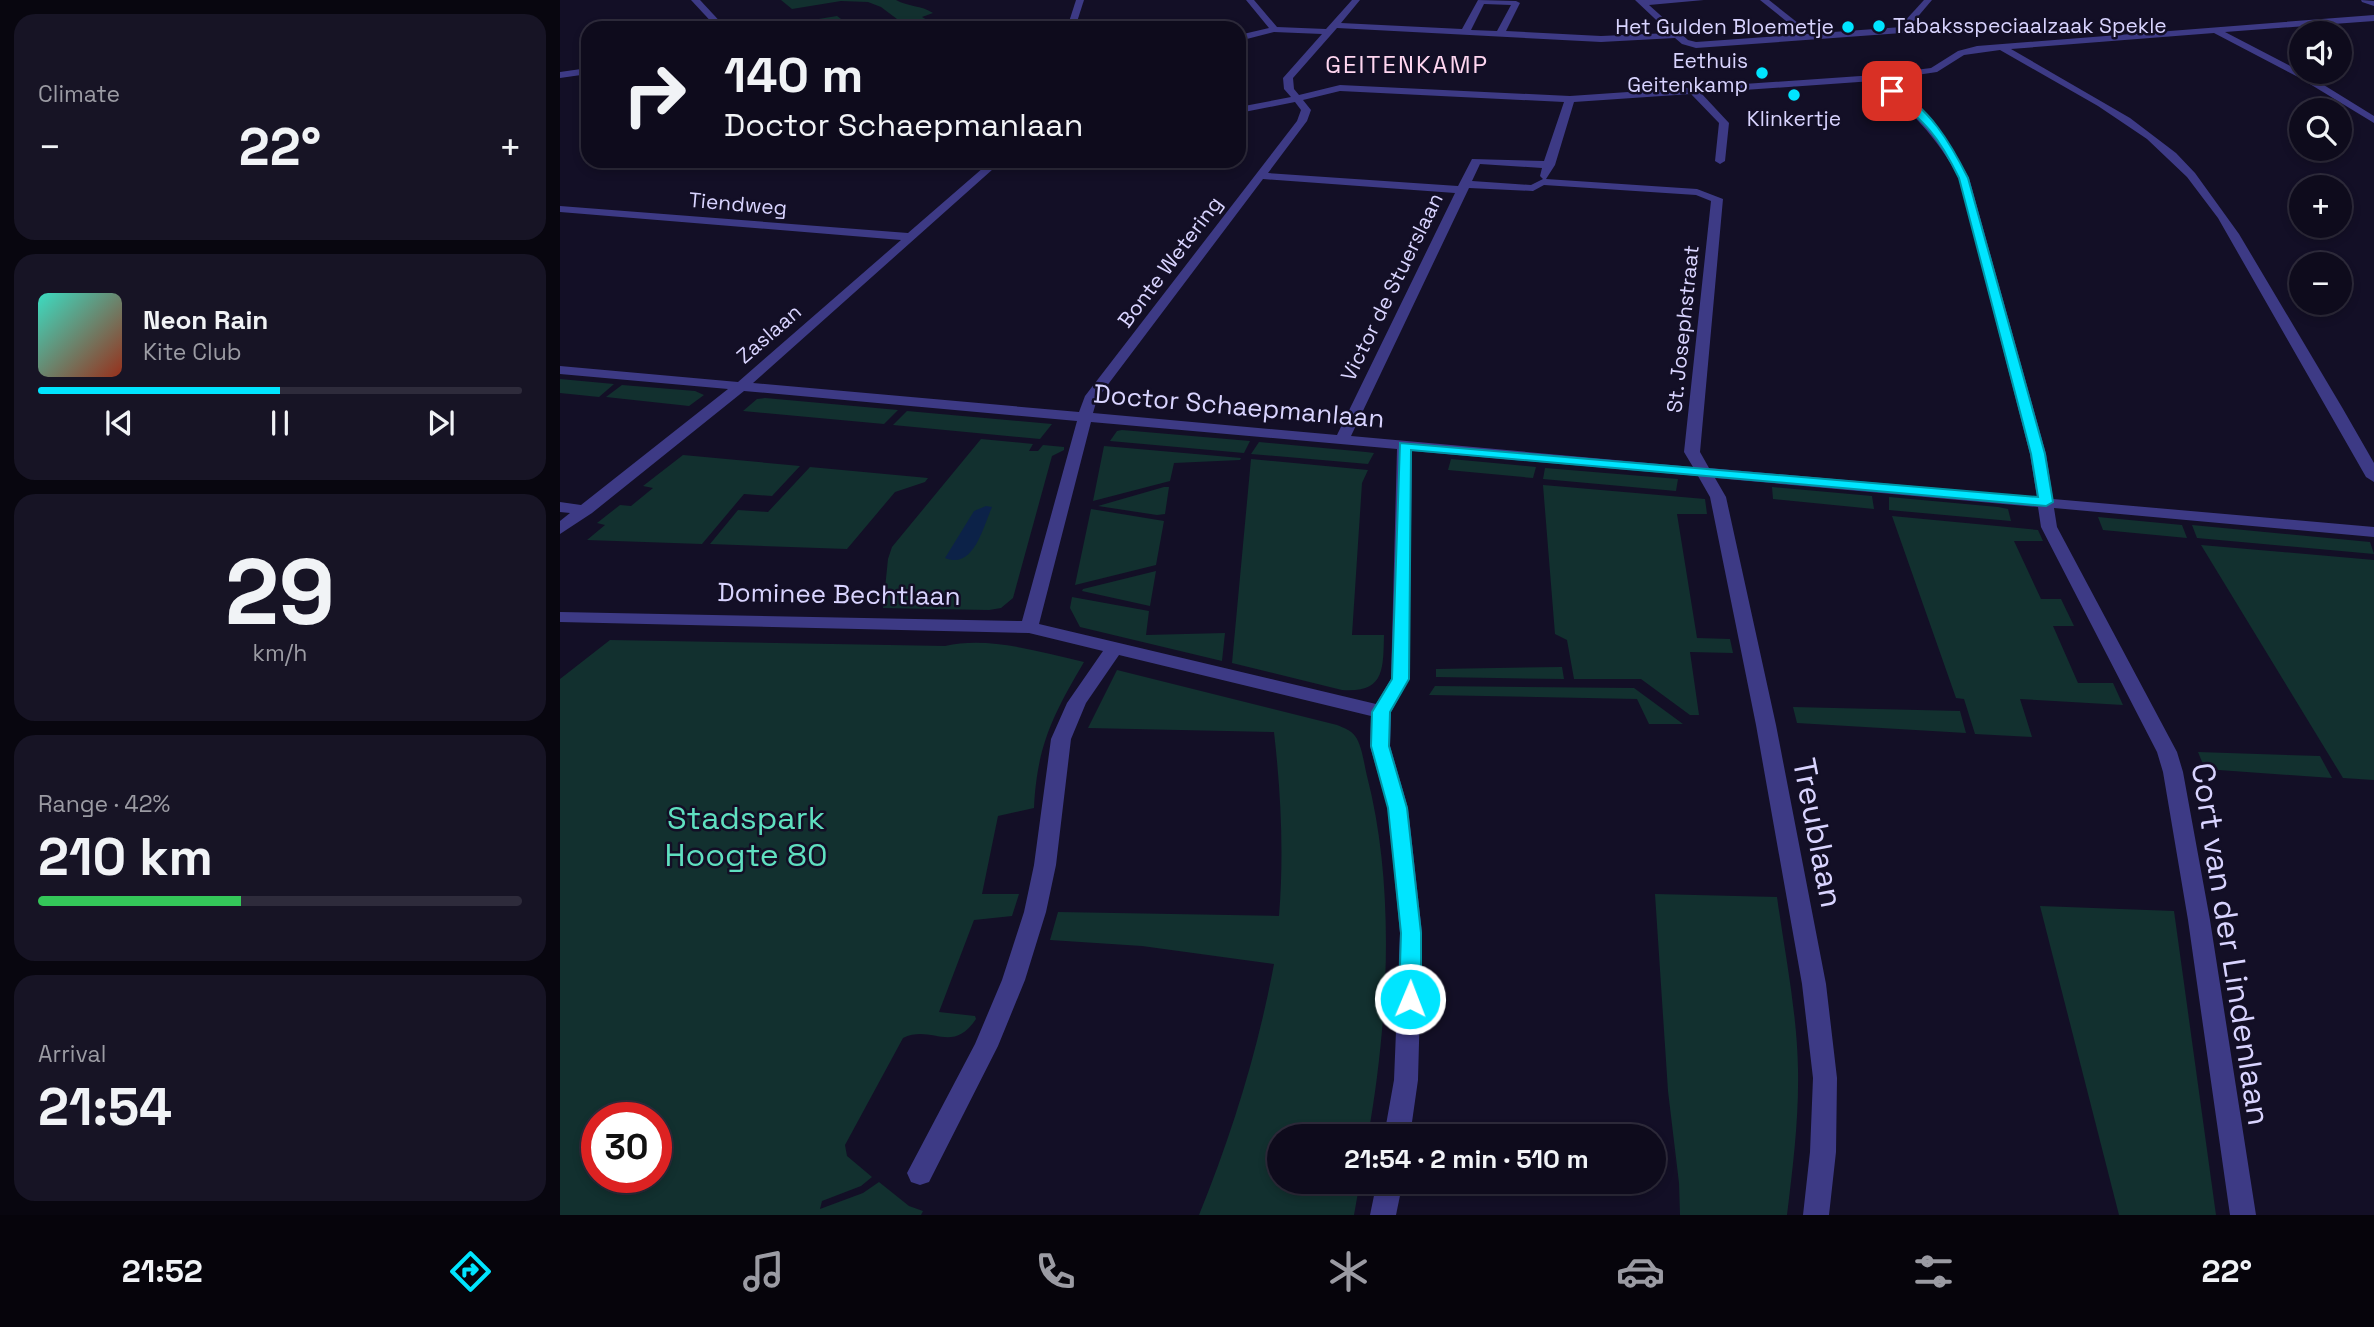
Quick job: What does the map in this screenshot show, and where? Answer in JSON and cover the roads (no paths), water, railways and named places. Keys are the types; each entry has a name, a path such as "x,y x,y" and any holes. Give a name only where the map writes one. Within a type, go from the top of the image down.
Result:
{"street":[{"path":"695,0 715,21"},
{"path":"1073,21 1080,0"},
{"path":"1250,0 1274,29"},
{"name":"Bonte Wetering","path":"1029,627 1090,399 1302,121 1306,110 1289,89 1288,78 1356,0"},
{"path":"1641,2 1700,0"},
{"path":"1764,0 1799,27"},
{"path":"1641,2 1688,43 1700,45 1890,33 1904,27 1928,0"},
{"path":"2365,0 2374,4"},
{"path":"1465,32 1481,1 1516,3 1500,34"},
{"path":"1246,109 1340,88 1570,99 1875,78 1927,72 1968,51 2001,47 2374,18"},
{"path":"1246,36 1274,29 1465,32 1610,40 1678,35"},
{"path":"2216,31 2304,76 2374,120"},
{"path":"2001,47 2111,111 2165,151 2190,174 2238,242 2312,365 2374,477"},
{"path":"560,75 581,72"},
{"name":"Cort van der Lindenlaan","path":"1875,78 1930,122 1948,146 1964,178 2038,454 2049,527 2167,752 2174,772 2243,1215"},
{"path":"1695,92 1724,124 1720,161"},
{"path":"1260,176 1533,188 1542,182 1550,165 1570,99"},
{"name":"Victor de Stuerslaan","path":"1342,440 1476,161 1550,165"},
{"name":"Zaslaan","path":"560,529 740,387 989,168"},
{"name":"St. Josephstraat","path":"1542,182 1708,194 1717,199 1692,452 1702,471"},
{"name":"Tiendweg","path":"560,209 912,237"},
{"name":"Doctor Schaepmanlaan","path":"560,370 2374,532"},
{"path":"1399,1124 1406,1080 1411,933 1398,808 1380,746 1381,712 1400,679 1405,446"},
{"name":"Treublaan","path":"1702,471 1718,497 1766,724 1814,984 1825,1078 1823,1152 1816,1215"},
{"path":"560,507 586,510"},
{"name":"Dominee Bechtlaan","path":"560,617 1029,627 1381,712"},
{"path":"920,1173 970,1079 998,1020 1019,965 1035,912 1053,818 1061,738 1098,668 1115,648"},
{"path":"1382,1215 1387,1194"}],"water":[{"path":"986,506 992,507 981,535 970,552 955,560 945,558 974,511"}],"place":[{"name":"Tabaksspeciaalzaak Spekle","path":"1879,26"},
{"name":"Het Gulden Bloemetje","path":"1848,27"},
{"name":"Eethuis Geitenkamp","path":"1762,73"},
{"name":"Klinkertje","path":"1794,95"}],"district":[{"name":"GEITENKAMP","path":"1407,65"}],"park label":[{"name":"Stadspark Hoogte 80","path":"746,836"}]}
